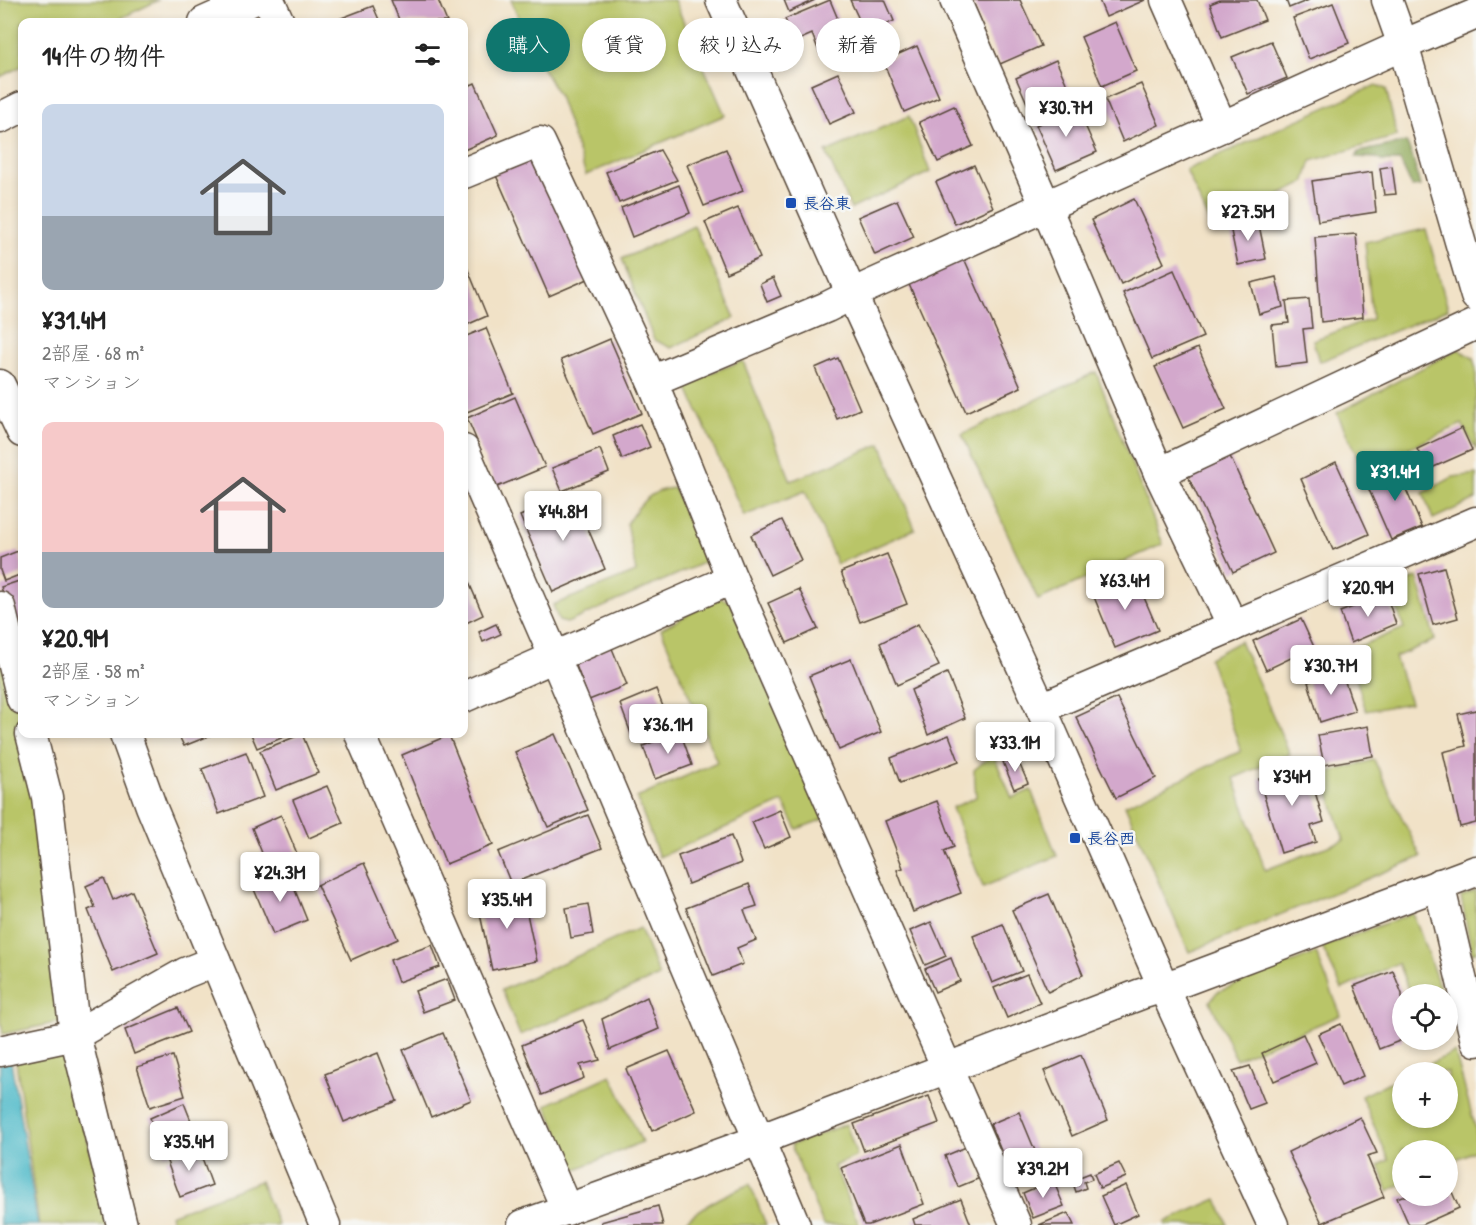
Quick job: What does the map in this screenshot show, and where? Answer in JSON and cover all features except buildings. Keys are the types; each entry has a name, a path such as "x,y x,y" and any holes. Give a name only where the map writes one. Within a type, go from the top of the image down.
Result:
{"street":[{"path":"213,18 253,0"},
{"path":"269,0 277,18"},
{"path":"721,0 852,295 1041,708 1163,986 1273,1225"},
{"path":"955,0 1159,473 1233,626"},
{"path":"1167,0 1222,127"},
{"path":"1387,0 1403,45 1476,296"},
{"path":"652,381 852,295 1476,14"},
{"path":"0,118 18,109"},
{"path":"468,170 540,142 652,381 732,579 1016,1225"},
{"path":"1159,473 1476,324"},
{"path":"0,385 14,431"},
{"path":"468,459 555,658 795,1225"},
{"path":"1041,708 1476,522"},
{"path":"468,695 732,579"},
{"path":"0,607 18,682"},
{"path":"32,738 46,797 75,1035 122,1225"},
{"path":"126,738 150,806 326,1225"},
{"path":"368,738 567,1210"},
{"path":"523,1225 759,1140 1163,986 1183,981 1476,871"},
{"path":"1439,884 1476,1041"},
{"path":"0,1052 75,1035 186,973 215,961"}],"green space":[{"path":"0,0 159,0 121,18 18,18 18,68 0,77"},
{"path":"511,0 674,0 682,18 678,18 678,72 706,72 725,115 586,175 559,96 545,72 570,72 570,18 519,18"},
{"path":"1376,85 1386,89 1397,136 1311,161 1304,183 1213,229 1186,170"},
{"path":"909,116 930,172 851,209 826,152"},
{"path":"1406,142 1420,186 1412,187 1400,161 1356,157 1359,152"},
{"path":"694,226 735,318 671,348 654,340 622,259"},
{"path":"1426,229 1448,309 1319,362 1313,340 1372,319 1365,242"},
{"path":"1458,349 1473,358 1476,370 1476,450 1462,424 1363,469 1337,413"},
{"path":"743,361 791,481 881,444 915,529 837,564 805,491 744,516 685,382"},
{"path":"1096,372 1163,544 1038,600 962,434"},
{"path":"1476,474 1476,499 1433,519 1423,493 1453,477"},
{"path":"674,488 705,562 567,623 559,621 553,605 636,572 627,523 646,499 658,491"},
{"path":"1417,577 1435,640 1395,657 1410,703 1366,711 1348,651 1404,628 1390,590"},
{"path":"718,598 730,601 824,819 797,829 783,802 659,857 637,798 717,762 661,629"},
{"path":"0,618 18,705 18,738 24,738 65,1021 3,1034 0,1016"},
{"path":"1240,641 1290,754 1234,778 1265,870 1344,840 1323,774 1374,760 1421,857 1189,952 1125,805 1241,751 1209,658"},
{"path":"993,754 1012,798 1031,790 1057,856 983,887 952,808 976,797 974,770"},
{"path":"1476,891 1476,952 1472,953 1461,897"},
{"path":"1413,913 1438,984 1406,984 1398,963 1342,989 1322,947"},
{"path":"640,928 659,976 520,1035 502,990"},
{"path":"1316,953 1341,1015 1236,1059 1210,1001 1217,992"},
{"path":"65,1050 109,1225 39,1225 16,1061"},
{"path":"1455,1052 1458,1062 1433,1062"},
{"path":"1458,1063 1476,1130 1476,1150 1458,1158 1458,1140 1392,1140 1392,1189 1388,1191 1379,1165 1389,1160 1361,1096 1392,1081 1392,1128 1458,1128"},
{"path":"611,1075 642,1142 574,1170 546,1105"},
{"path":"846,1124 857,1156 834,1166 859,1225 823,1225 791,1145"},
{"path":"260,1181 278,1225 173,1225 170,1215"},
{"path":"750,1184 766,1225 681,1225 714,1201"},
{"path":"1217,1199 1228,1225 1166,1225 1165,1222"}],"water":[{"path":"11,1061 38,1225 0,1225 0,1064"}],"place":[{"name":"長谷東","path":"791,203"},
{"name":"長谷西","path":"1075,838"}]}
